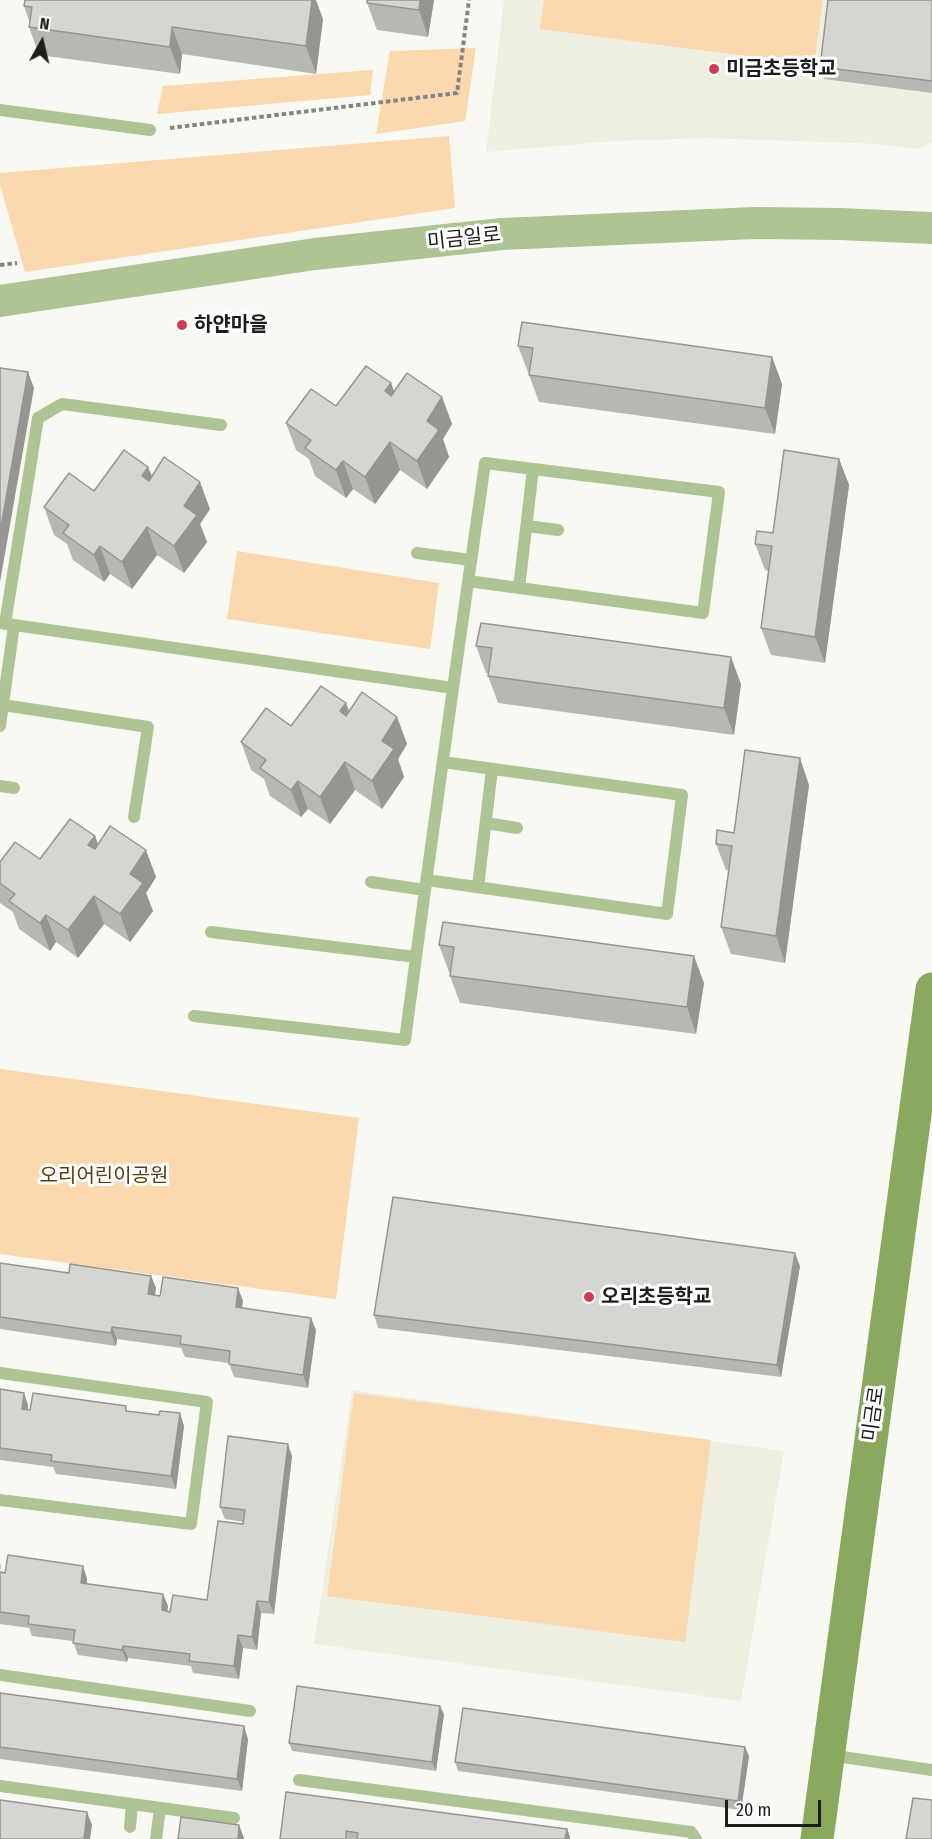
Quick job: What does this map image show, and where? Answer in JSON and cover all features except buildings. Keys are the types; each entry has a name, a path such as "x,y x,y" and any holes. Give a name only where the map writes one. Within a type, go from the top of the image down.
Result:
{"main road":[{"name":"미금로","path":"817,1839 932,989"}],"street":[{"name":"미금일로","path":"0,301 315,254 502,234 755,224 840,224 932,228"}],"lane":[{"path":"0,110 150,130"},
{"path":"0,726 7,624 38,418 62,404 221,424"},
{"path":"194,1016 405,1040 453,688 468,581 485,463 719,492 704,613 468,581"},
{"path":"519,588 533,469"},
{"path":"526,526 558,530"},
{"path":"417,553 471,560"},
{"path":"7,624 453,688"},
{"path":"3,705 148,727 134,817"},
{"path":"371,882 478,887 667,914 682,795 443,762"},
{"path":"478,887 492,769"},
{"path":"0,786 14,788"},
{"path":"486,823 518,828"},
{"path":"211,932 416,957"},
{"path":"0,1373 207,1402 192,1524 0,1500"},
{"path":"0,1676 250,1711"},
{"path":"828,1755 932,1770"},
{"path":"299,1780 691,1832 696,1839"},
{"path":"0,1786 234,1818"},
{"path":"130,1827 132,1804"},
{"path":"156,1839 160,1808"}],"path":[{"path":"150,130 457,93 469,0"}],"shaded area":[{"name":"미금초등학교","path":"504,0 932,0 932,142 919,149 878,144 707,138 615,141 486,152"},
{"path":"352,1390 784,1451 741,1701 314,1644"}],"green space":[{"path":"544,0 823,0 814,65 540,29"},
{"path":"476,48 465,121 376,134 390,51"},
{"path":"373,70 370,95 157,114 163,86"},
{"path":"449,136 455,208 25,272 0,185 0,173"},
{"path":"237,551 439,583 430,649 227,619"},
{"name":"오리어린이공원","path":"0,1069 359,1118 336,1299 0,1254"},
{"path":"354,1393 711,1440 685,1642 327,1596"}],"place":[{"name":"미금초등학교","path":"714,69"},
{"name":"하얀마을","path":"182,325"},
{"name":"오리초등학교","path":"589,1297"}]}
